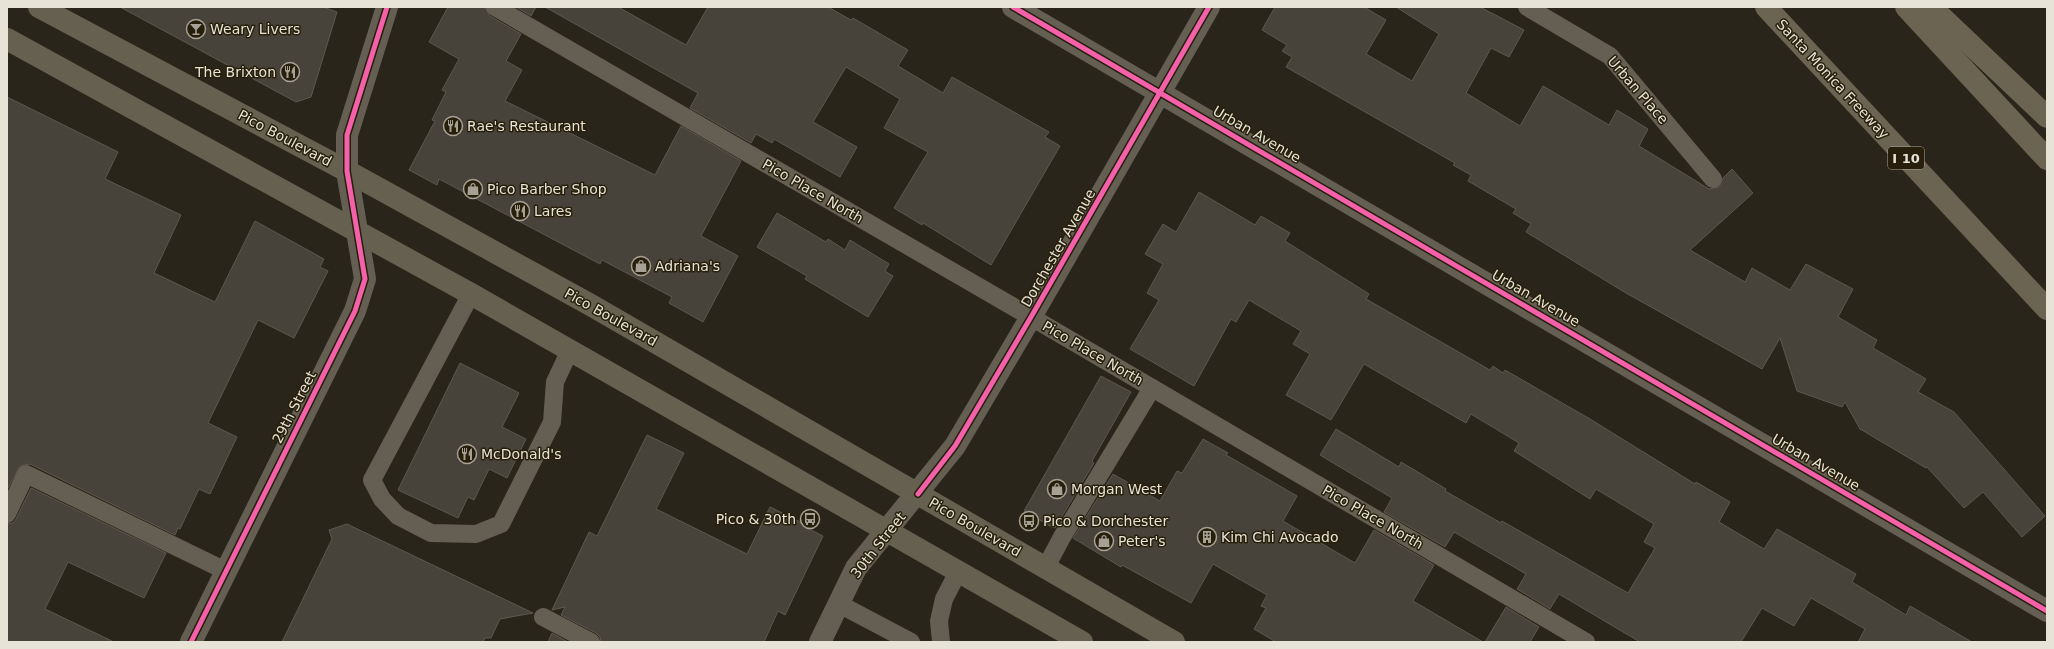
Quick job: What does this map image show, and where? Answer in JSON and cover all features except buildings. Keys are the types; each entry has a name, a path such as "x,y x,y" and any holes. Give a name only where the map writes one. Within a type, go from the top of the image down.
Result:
{"highway":[{"name":"Santa Monica Freeway","path":"1766,7 2047,309"},
{"path":"1906,7 2047,159"},
{"path":"1931,7 2047,117"}],"main road":[{"name":"Pico Boulevard","path":"39,7 347,171 590,304 1174,642"},
{"path":"7,40 471,294 1082,642"}],"street":[{"name":"29th Street","path":"191,642 355,311 365,279 347,171 347,135 387,7"},
{"name":"Urban Avenue","path":"1013,7 1161,92 2047,611"},
{"name":"Dorchester Avenue","path":"918,494 955,446 1209,7"},
{"name":"30th Street","path":"820,642 856,568 918,494"}],"lane":[{"name":"Pico Place North","path":"495,7 1031,317 1586,642"},
{"name":"Urban Place","path":"1527,7 1610,56 1713,179"},
{"path":"471,294 372,480 382,499 398,516 431,534 476,534 501,524 552,422 555,382 570,350"},
{"path":"1046,567 1062,537 1152,388"},
{"path":"7,514 26,474 226,571"},
{"path":"941,642 939,621 944,599 958,572"},
{"path":"839,604 911,642"},
{"path":"543,617 591,642"}],"cycle path":[{"path":"191,642 355,311 365,279 347,171 347,135 387,7"},
{"path":"1013,7 2047,611"},
{"path":"918,494 955,446 1209,7"}],"place":[{"name":"Weary Livers","path":"196,29"},
{"name":"The Brixton","path":"290,72"},
{"name":"Rae's Restaurant","path":"453,126"},
{"name":"Pico Barber Shop","path":"473,189"},
{"name":"Lares","path":"520,211"},
{"name":"Adriana's","path":"641,266"},
{"name":"McDonald's","path":"467,454"},
{"name":"Morgan West","path":"1057,489"},
{"name":"Pico & 30th","path":"810,519"},
{"name":"Pico & Dorchester","path":"1029,521"},
{"name":"Kim Chi Avocado","path":"1207,537"},
{"name":"Peter's","path":"1104,541"}]}
